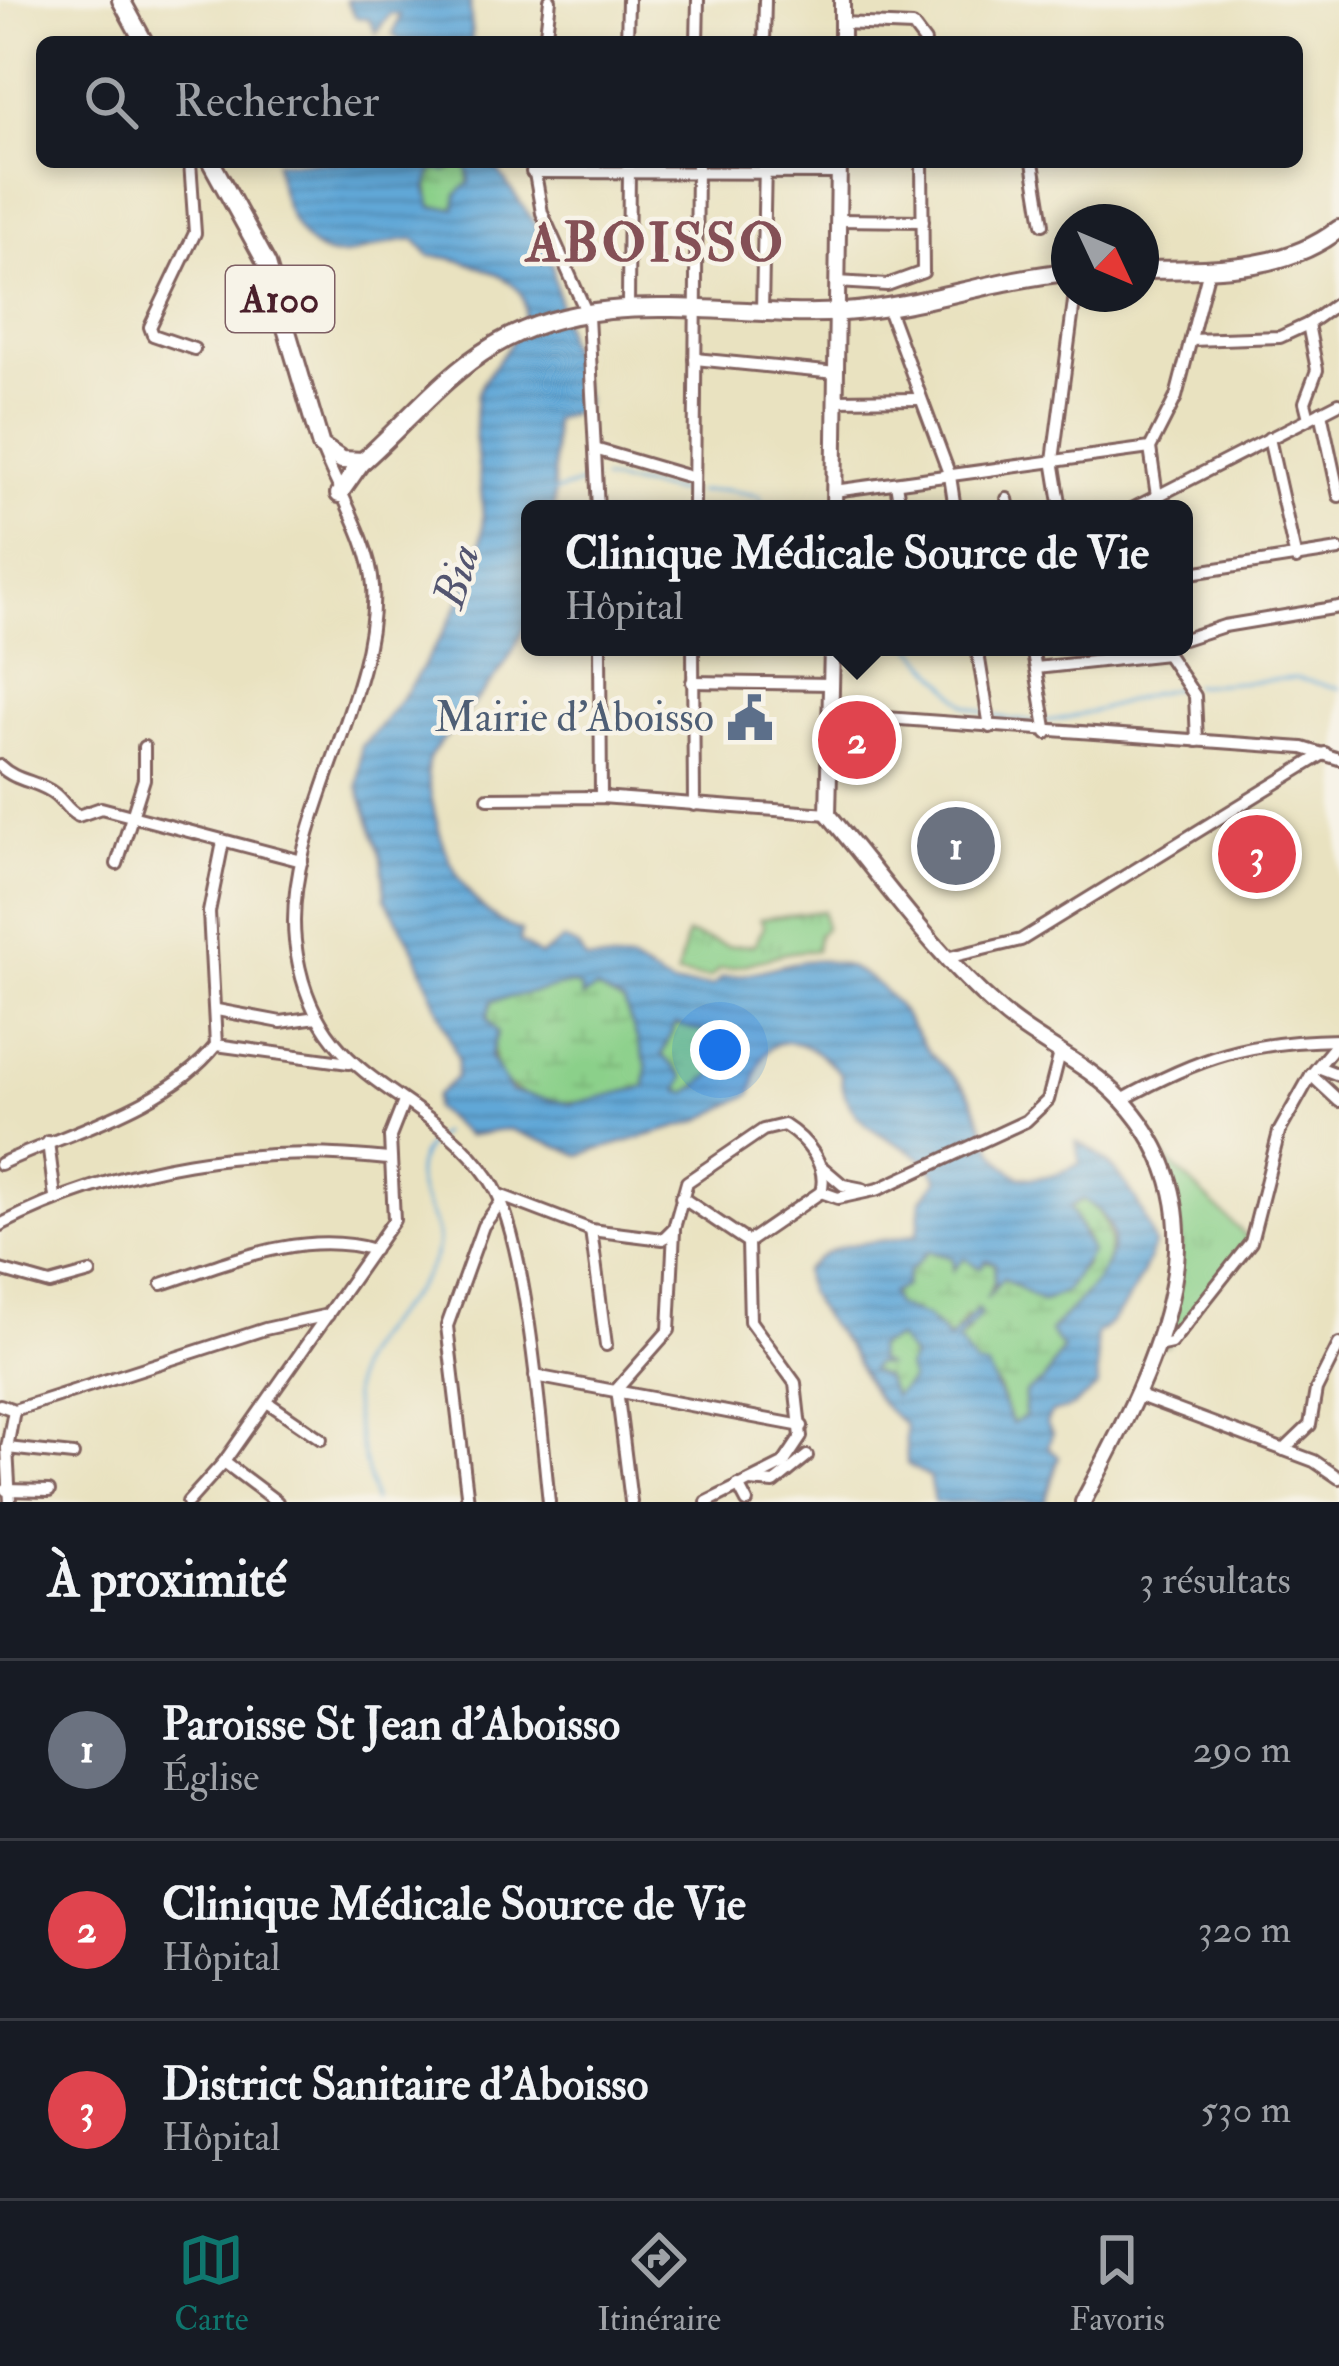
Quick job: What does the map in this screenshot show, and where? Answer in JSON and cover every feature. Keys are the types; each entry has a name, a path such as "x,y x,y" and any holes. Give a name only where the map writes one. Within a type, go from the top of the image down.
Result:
{"highway":[{"path":"121,0 141,36"},
{"name":"A100","path":"214,168 267,264 321,446"},
{"path":"1159,270 1209,269 1301,254 1339,230"},
{"path":"339,494 362,460 457,371 495,344 581,317 628,308 837,313 888,309 1051,276"},
{"path":"321,446 342,460 362,460"}],"main road":[{"path":"842,0 842,36"},
{"path":"834,500 839,168"},
{"path":"832,656 828,814 996,1008 1122,1100 1160,1157 1179,1217 1176,1280 1157,1346 1083,1502"}],"street":[{"path":"546,36 550,0"},
{"path":"627,36 628,0"},
{"path":"697,36 698,0"},
{"path":"764,0 764,36"},
{"path":"842,23 911,25 921,36"},
{"path":"190,168 195,233 150,326 153,335 194,349"},
{"path":"532,168 542,213 581,317 598,450 598,500"},
{"path":"628,308 629,168"},
{"path":"694,500 697,168"},
{"path":"762,311 765,168"},
{"path":"837,282 887,286 922,272 922,168"},
{"path":"1034,168 1043,224"},
{"path":"838,220 923,221"},
{"path":"1156,496 1150,448 1176,397 1209,269"},
{"path":"1191,340 1280,337 1339,302"},
{"path":"888,309 950,476 954,500"},
{"path":"1060,500 1053,460 1073,312"},
{"path":"1307,324 1317,370 1306,396 1339,496"},
{"path":"695,359 836,373"},
{"path":"836,400 919,399"},
{"path":"1149,500 1339,403"},
{"path":"1269,438 1296,559"},
{"path":"321,446 367,557 373,599 364,650 302,861 296,943 317,1017 349,1063 461,1147 500,1199 536,1376 549,1502"},
{"path":"834,491 1150,448"},
{"path":"598,450 694,478"},
{"path":"896,483 898,500"},
{"path":"1193,573 1339,550"},
{"path":"1193,636 1224,626 1339,607"},
{"path":"599,656 601,797"},
{"path":"693,656 694,805"},
{"path":"978,656 990,727"},
{"path":"1034,656 1047,733"},
{"path":"1036,668 1121,656"},
{"path":"1168,656 1195,696 1197,741"},
{"path":"692,682 831,685"},
{"path":"831,714 1197,741 1325,753 1339,759"},
{"path":"117,864 144,779 144,747"},
{"path":"950,957 1021,940 1325,753"},
{"path":"0,766 16,779 57,795 64,808 78,816 101,808 302,861"},
{"path":"488,798 601,797 828,814"},
{"path":"0,1164 142,1102 196,1066 215,1046 217,1010 209,912 224,842"},
{"path":"217,1010 281,1022 317,1017"},
{"path":"1157,1346 1171,1343 1250,1242 1270,1155 1314,1071 1339,1040"},
{"path":"1122,1100 1198,1060 1241,1047 1339,1040"},
{"path":"215,1046 349,1063"},
{"path":"821,1192 838,1198 870,1192 1039,1112 1060,1053"},
{"path":"1314,1071 1339,1075"},
{"path":"1314,1071 1339,1101"},
{"path":"208,1502 192,1497 224,1462 396,1214 388,1159 390,1136 404,1104"},
{"path":"632,1502 616,1389 669,1330 674,1228 681,1197 693,1176 776,1125 796,1133 820,1166 843,1184 870,1192"},
{"path":"48,1142 56,1197"},
{"path":"0,1225 56,1197 237,1155 320,1151 388,1159"},
{"path":"820,1166 821,1192"},
{"path":"748,1242 821,1192"},
{"path":"681,1197 748,1242"},
{"path":"500,1199 591,1230 649,1240 663,1239 674,1228"},
{"path":"468,1502 447,1326 483,1226 500,1199"},
{"path":"591,1230 606,1345"},
{"path":"162,1284 254,1253 324,1242 374,1250"},
{"path":"707,1502 792,1456 802,1426 795,1383 750,1321 748,1242"},
{"path":"0,1270 50,1284 89,1274"},
{"path":"0,1405 14,1410 265,1329 328,1315"},
{"path":"1283,1450 1310,1425 1316,1390 1339,1343"},
{"path":"536,1376 802,1426"},
{"path":"1137,1395 1283,1450 1339,1478"},
{"path":"267,1402 321,1439"},
{"path":"14,1410 7,1448 8,1496 49,1491"},
{"path":"7,1448 73,1455"},
{"path":"744,1483 774,1483 807,1456"},
{"path":"224,1462 277,1502"},
{"path":"744,1483 747,1502"}],"green space":[{"path":"434,168 467,168 470,182 458,194 456,208 431,207 427,178"},
{"path":"823,911 825,928 818,935 816,951 719,969 710,978 677,975 687,934 728,946 754,945 764,926 760,919"},
{"path":"572,984 581,988 582,996 596,989 624,1003 648,1066 646,1087 600,1100 564,1103 529,1097 503,1079 495,1065 488,1018 492,1001"},
{"path":"675,1024 729,1039 732,1047 711,1076 688,1093 679,1091 675,1071 662,1055"},
{"path":"1162,1155 1249,1239 1167,1346 1160,1345 1182,1243"},
{"path":"954,1182 963,1189 954,1225 939,1229 935,1204 939,1189"},
{"path":"1083,1199 1107,1227 1107,1262 1091,1295 1062,1318 1056,1341 1063,1348 1043,1382 1025,1394 1025,1417 1012,1424 998,1386 964,1354 958,1340 969,1331 966,1316 950,1340 925,1316 895,1305 891,1293 905,1286 908,1272 928,1251 953,1258 953,1268 964,1258 995,1263 997,1273 989,1294 1002,1278 1043,1302 1085,1266 1087,1239 1070,1207"},
{"path":"898,1338 912,1357 911,1380 894,1397 870,1372 876,1347"}],"water":[{"path":"346,0 470,0 472,36 394,36 400,15 390,14 376,33 369,19 356,17"},
{"path":"276,168 449,168 433,169 427,188 432,207 455,208 457,194 470,182 467,168 496,168 533,221 551,259 566,339 586,401 583,411 553,419 554,500 521,500 521,634 501,670 431,755 428,765 442,840 471,896 521,931 520,942 540,956 563,940 578,947 586,960 632,962 673,986 713,986 723,977 815,960 848,967 883,990 928,1051 967,1091 995,1152 1009,1170 1033,1178 1067,1170 1080,1163 1076,1142 1103,1159 1135,1199 1154,1245 1123,1308 1096,1334 1098,1386 1073,1407 1051,1413 1046,1423 1052,1434 1048,1447 1059,1457 1045,1502 934,1502 929,1477 907,1464 905,1424 875,1395 847,1346 811,1298 804,1271 817,1259 844,1246 918,1233 921,1200 938,1180 917,1155 856,1114 841,1074 809,1048 786,1042 775,1045 758,1067 751,1094 699,1121 580,1155 509,1129 467,1136 434,1108 436,1096 456,1077 458,1059 415,951 385,898 382,859 358,787 361,746 416,677 467,585 483,518 475,433 477,398 517,333 525,306 514,285 504,278 465,262 430,256 415,239 350,254 332,255 317,249 295,226","holes":["572,984 581,988 582,997 596,989 624,1003 647,1066 645,1087 571,1104 511,1092 490,1057 497,1033 487,1018 492,1001","675,1024 730,1039 732,1047 711,1076 688,1093 679,1090 684,1077 662,1055","1083,1199 1103,1215 1112,1233 1111,1251 1092,1286 1050,1332 1063,1349 1043,1382 1025,1393 1025,1417 1012,1424 988,1368 975,1365 958,1340 981,1314 978,1309 949,1340 925,1316 895,1305 891,1293 905,1286 908,1272 929,1251 953,1258 953,1270 964,1258 980,1268 986,1260 995,1263 994,1286 986,1299 1003,1278 1042,1302 1066,1291 1091,1252 1070,1207","897,1338 912,1357 907,1368 911,1380 894,1396 884,1377 870,1371 874,1364 884,1365 877,1360 876,1347"]}],"waterway":[{"path":"551,493 593,480"},
{"path":"603,480 688,493"},
{"path":"697,492 726,490 760,496 761,500"},
{"path":"921,656 965,705 985,712"},
{"path":"1193,686 1295,678 1339,688"},
{"path":"994,715 1017,720 1065,718 1183,686"},
{"path":"374,1502 355,1421 355,1373 370,1342 420,1283 437,1249 438,1236 417,1181 425,1150 441,1133"}],"place":[{"name":"Mairie d'Aboisso","path":"750,718"},
{"name":"Clinique Médicale Source de Vie","path":"857,740"},
{"name":"Paroisse St Jean d'Aboisso","path":"956,846"},
{"name":"District Sanitaire d'Aboisso","path":"1257,854"}],"district":[{"name":"ABOISSO","path":"656,244"}],"water label":[{"name":"Bia","path":"457,576"}]}
